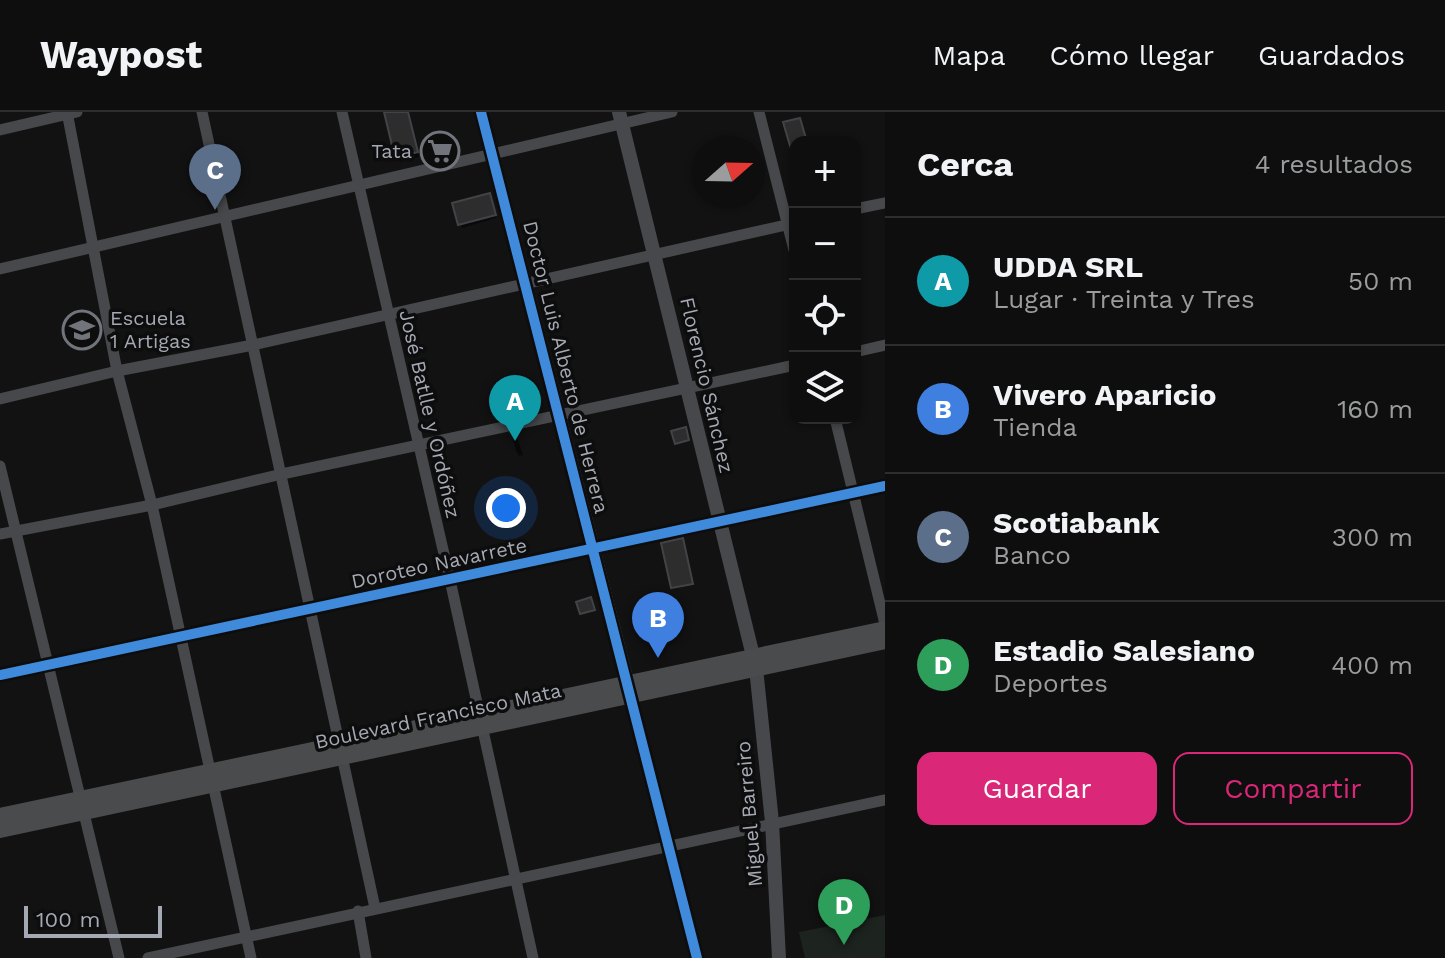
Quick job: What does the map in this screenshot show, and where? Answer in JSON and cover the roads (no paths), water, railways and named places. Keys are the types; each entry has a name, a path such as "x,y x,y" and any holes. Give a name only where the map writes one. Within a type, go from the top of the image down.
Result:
{"main road":[{"name":"Boulevard Francisco Mata","path":"0,816 83,805 629,690 755,662 885,626"},
{"name":"Boulevard Francisco Mata","path":"755,662 885,641"},
{"name":"Boulevard Francisco Mata","path":"0,830 83,805"}],"street":[{"path":"202,112 375,908"},
{"name":"José Batlle y Ordóñez","path":"342,112 482,721 533,958"},
{"name":"Doctor Luis Alberto de Herrera","path":"481,112 697,958"},
{"path":"0,269 493,153 620,118 672,112"},
{"path":"759,112 789,216"},
{"path":"0,130 71,113 117,371 152,505 251,958"},
{"name":"Florencio Sánchez","path":"620,118 755,662"},
{"path":"860,208 885,203"},
{"path":"0,399 789,223"},
{"path":"861,351 885,345"},
{"path":"0,534 152,505 282,474 789,366"},
{"path":"836,424 885,626"},
{"path":"0,466 119,958"},
{"name":"Doroteo Navarrete","path":"0,675 885,486"},
{"name":"Miguel Barreiro","path":"755,662 772,822 779,958"},
{"path":"148,958 885,800"},
{"path":"358,911 366,958"}],"place":[{"name":"Tata","path":"440,151"},
{"name":"Scotiabank","path":"215,210"},
{"name":"Escuela 1 Artigas","path":"82,330"},
{"name":"UDDA SRL","path":"515,441"},
{"name":"Vivero Aparicio","path":"658,658"},
{"name":"Estadio Salesiano","path":"844,945"}]}
